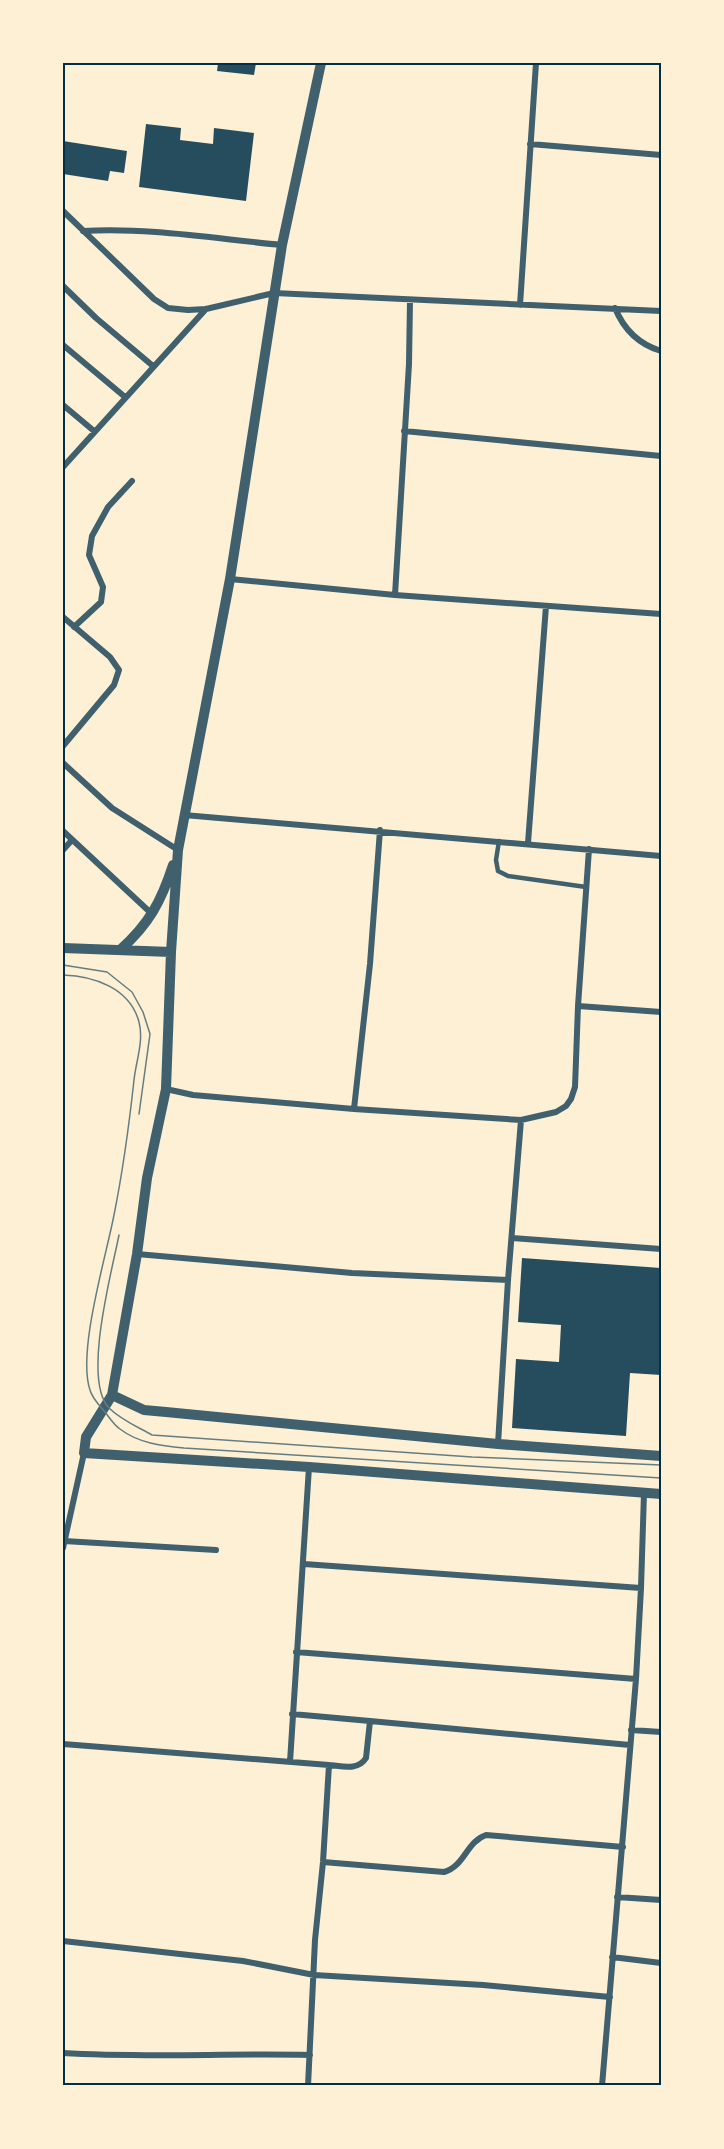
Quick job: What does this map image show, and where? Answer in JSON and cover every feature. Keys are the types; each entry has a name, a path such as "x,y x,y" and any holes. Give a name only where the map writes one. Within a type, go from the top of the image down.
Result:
{"street":[{"path":"520,305 536,63"},
{"path":"216,1550 64,1544 86,1437 112,1395 137,1254 147,1178 166,1089 171,952 178,850 230,579 282,245 321,64"},
{"path":"530,144 661,155"},
{"path":"63,212 154,299 168,308 206,309 274,293 661,310"},
{"path":"83,231 148,232 282,245"},
{"path":"63,286 96,318 153,366"},
{"path":"395,595 409,364 410,300"},
{"path":"615,308 621,323 630,333 649,347 661,351"},
{"path":"63,466 206,309"},
{"path":"63,345 125,398"},
{"path":"63,405 94,431"},
{"path":"404,431 661,456"},
{"path":"74,627 101,602 103,587 89,555 92,536 108,507 132,481"},
{"path":"230,579 395,595 661,614"},
{"path":"528,843 546,606"},
{"path":"63,617 116,664 119,670 114,686 63,746"},
{"path":"63,764 112,808 178,850"},
{"path":"184,814 661,856"},
{"path":"354,1109 380,830"},
{"path":"63,831 152,914"},
{"path":"63,850 72,840"},
{"path":"166,1089 193,1095 521,1120 549,1114 566,1106 575,1087 589,849"},
{"path":"120,950 134,938 152,914 165,889 178,850"},
{"path":"63,948 171,952"},
{"path":"578,1006 661,1012"},
{"path":"498,1444 521,1120"},
{"path":"512,1238 661,1249"},
{"path":"137,1254 352,1273 508,1280"},
{"path":"112,1395 144,1410 498,1444 661,1456"},
{"path":"84,1453 309,1467 661,1494"},
{"path":"290,1762 309,1467"},
{"path":"602,2086 636,1679 644,1493"},
{"path":"304,1564 641,1588"},
{"path":"296,1652 636,1679"},
{"path":"292,1714 630,1745"},
{"path":"63,1744 357,1767 366,1758 370,1721"},
{"path":"631,1730 661,1732"},
{"path":"308,2086 315,1941 329,1765"},
{"path":"323,1862 444,1872 458,1865 477,1838 486,1835 622,1847"},
{"path":"617,1897 661,1900"},
{"path":"63,1941 243,1961 314,1975 472,1984 610,1997"},
{"path":"612,1957 661,1963"},
{"path":"63,2053 111,2056 310,2055"}],"lane":[{"path":"499,840 496,860 498,871 508,876 586,887"}],"building":[{"path":"218,63 256,63 254,75 217,71"},
{"path":"146,124 181,128 180,140 213,144 214,128 254,133 246,201 139,187"},
{"path":"63,141 127,151 124,173 110,171 108,181 63,174"},
{"path":"522,1258 661,1268 661,1375 630,1373 626,1436 512,1428 516,1359 559,1362 561,1325 518,1322"}],"tram line":[{"path":"63,965 107,972 132,992 143,1012 150,1034 139,1114"},
{"path":"63,975 98,981 119,992 134,1010 140,1029 140,1044 120,1181 94,1304 87,1353 87,1373 91,1393 118,1427 142,1441 184,1448 661,1478"},
{"path":"119,1235 98,1350 101,1394 109,1408 124,1420 152,1435 472,1457 661,1465"}]}
